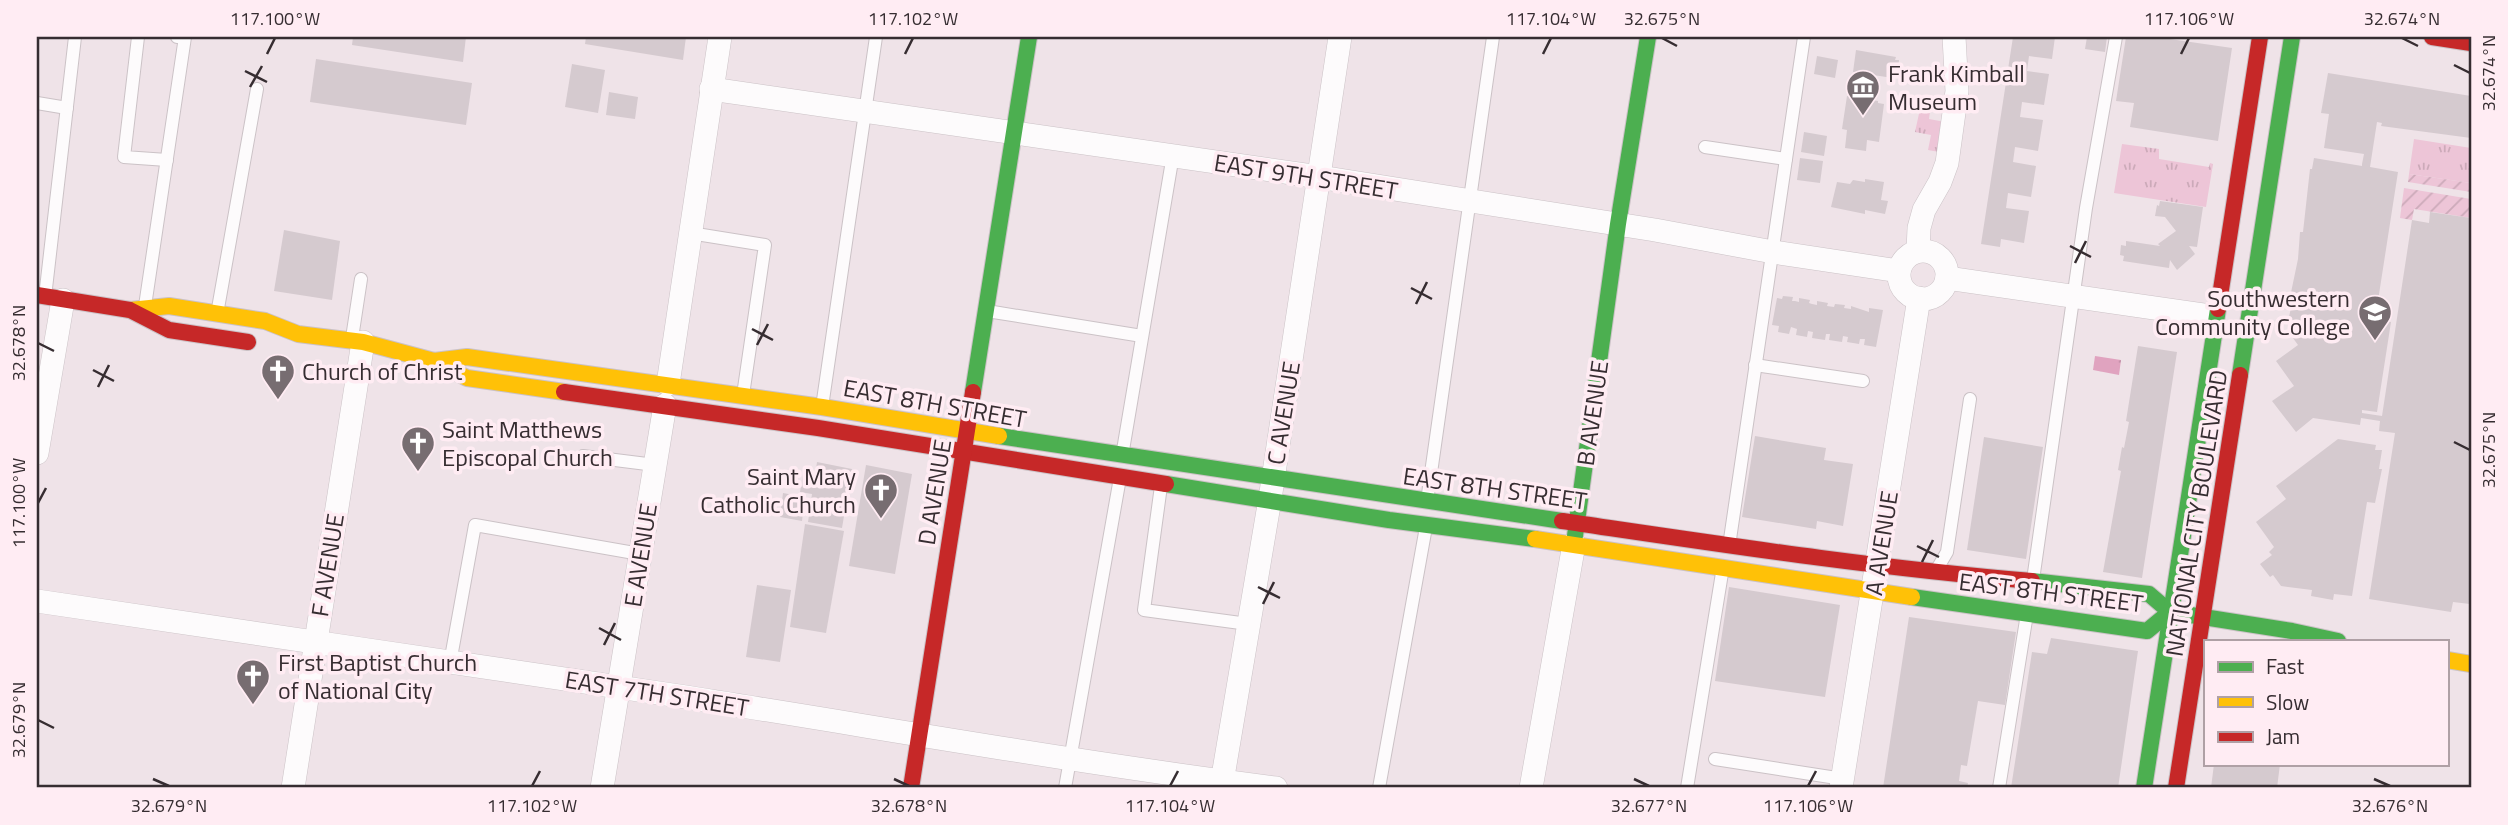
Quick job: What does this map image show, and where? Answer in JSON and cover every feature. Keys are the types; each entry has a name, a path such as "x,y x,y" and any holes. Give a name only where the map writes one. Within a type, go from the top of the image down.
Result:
{"main road":[{"name":"D AVENUE","path":"911,788 1029,37"},
{"name":"B AVENUE","path":"1575,533 1618,225 1648,37"},
{"name":"NATIONAL CITY BOULEVARD","path":"2144,788 2260,37"},
{"name":"NATIONAL CITY BOULEVARD","path":"2176,788 2292,37"},
{"path":"2432,37 2471,43"},
{"name":"EAST 8TH STREET","path":"48,298 138,308 169,306 265,321 298,334 358,341 434,361 467,378 667,395 743,396 1122,456 1272,488 1427,524 1575,533 1729,546 1876,578 2028,614 2147,631 2170,612 2149,594 2065,583 1934,573 1876,578 1723,566 1575,533 1427,501 1272,488 1161,482 963,451 667,395"},
{"name":"EAST 8TH STREET","path":"138,308 169,330 270,342 298,334"},
{"path":"2170,612 2333,640"},
{"path":"2448,660 2471,664"}],"street":[{"name":"E AVENUE","path":"602,788 667,395 720,37"},
{"name":"C AVENUE","path":"1222,785 1272,488 1339,37"},
{"path":"1918,251 1919,228 1924,210 1947,163 1957,91 1954,37"},
{"name":"EAST 9TH STREET","path":"712,89 1319,177 1899,271"},
{"path":"1918,251 1940,257 1947,270 1947,278 1940,292 1934,296 1912,296 1902,286 1899,271 1906,258 1918,251"},
{"path":"1947,278 2210,316"},
{"path":"37,453 48,298"},
{"name":"A AVENUE","path":"1842,784 1919,298"},
{"name":"F AVENUE","path":"293,788 358,341"},
{"name":"B AVENUE","path":"1531,788 1575,533"},
{"name":"EAST 7TH STREET","path":"37,601 919,733 1222,785 1276,788"}],"lane":[{"path":"48,298 75,37"},
{"path":"138,37 124,157 167,160"},
{"path":"138,308 167,160 185,37 177,37"},
{"path":"822,407 876,37"},
{"path":"1427,501 1493,37"},
{"path":"1729,546 1804,37"},
{"path":"2033,581 2073,297 2116,37"},
{"path":"217,314 257,89"},
{"path":"37,103 68,108"},
{"path":"1705,147 1786,159"},
{"path":"1122,456 1172,155"},
{"path":"690,233 765,245 743,396"},
{"path":"358,341 361,279"},
{"path":"986,311 1142,335"},
{"path":"1755,365 1863,381"},
{"path":"1934,573 1947,552 1970,399"},
{"path":"583,456 655,464"},
{"path":"1065,788 1121,475"},
{"path":"1161,482 1144,610 1248,624"},
{"path":"1379,788 1427,524"},
{"path":"450,663 475,525 640,554"},
{"path":"1687,788 1723,566"},
{"path":"1999,788 2028,614"},
{"path":"1715,759 1842,784"}],"green space":[{"path":"1920,109 1930,111 1929,119 1945,122 1939,152 1928,150 1931,135 1915,132"},
{"path":"2414,139 2471,148 2471,183 2409,174"},
{"path":"2122,144 2159,149 2159,159 2209,167 2210,163 2213,164 2206,207 2114,193"},
{"path":"2409,174 2471,183 2471,192 2408,182"},
{"path":"2404,188 2471,199 2471,218 2414,209 2412,220 2400,218"}],"water":[{"path":"2095,356 2121,360 2119,375 2093,370"}],"building":[{"path":"353,37 466,37 463,62 352,45"},
{"path":"586,37 686,37 683,60 585,44"},
{"path":"2013,37 2055,37 2052,59 2029,56 2027,71 2049,74 2044,105 2022,102 2020,117 2043,120 2038,151 2015,147 2013,162 2036,166 2031,197 2008,193 2006,208 2029,211 2024,243 2001,239 2000,247 1981,244"},
{"path":"2087,37 2107,37 2105,52 2085,49"},
{"path":"2126,37 2156,37 2232,48 2218,141 2130,127 2134,103 2116,101"},
{"path":"1856,50 1896,57 1895,60 1899,60 1897,76 1893,78 1853,72"},
{"path":"1817,56 1838,60 1835,78 1814,74"},
{"path":"316,59 472,83 466,125 310,102"},
{"path":"572,64 605,70 598,113 565,107"},
{"name":"Southwestern Community College","path":"2328,73 2471,96 2471,138 2381,126 2382,123 2377,122 2370,167 2398,172 2375,320 2391,322 2377,412 2362,410 2362,413 2382,416 2412,220 2429,223 2430,212 2471,218 2471,593 2470,604 2453,602 2451,612 2369,599 2395,433 2379,431 2380,421 2361,418 2360,425 2313,418 2296,432 2272,401 2294,386 2276,361 2298,345 2290,334 2297,329 2289,317 2292,303 2289,302 2314,158 2362,166 2364,154 2324,148 2329,114 2321,113"},
{"path":"609,92 638,97 635,119 606,115"},
{"name":"Frank Kimball Museum","path":"1847,96 1884,104 1879,142 1867,140 1866,151 1845,148 1847,130 1842,129"},
{"name":"Frank Kimball Museum","path":"1804,132 1827,136 1824,156 1801,152"},
{"path":"1800,158 1823,161 1820,183 1797,180"},
{"name":"Frank Kimball Museum","path":"1865,179 1884,182 1881,200 1888,201 1885,214 1865,210 1865,214 1831,207 1837,182 1850,184 1853,180 1865,182"},
{"path":"2160,201 2203,207 2197,247 2189,246 2195,254 2177,270 2170,260 2169,268 2123,261 2124,256 2120,255 2121,245 2126,246 2126,241 2160,246 2158,244 2176,231 2165,217 2155,216"},
{"path":"284,230 340,241 332,300 274,291"},
{"path":"1783,296 1793,297 1792,301 1799,302 1799,298 1810,300 1809,303 1817,305 1817,301 1828,303 1827,306 1845,305 1844,308 1851,309 1851,306 1869,312 1869,308 1883,310 1876,347 1864,345 1865,339 1860,339 1859,344 1847,342 1848,337 1843,336 1842,342 1829,340 1830,334 1826,334 1825,340 1812,338 1813,332 1808,331 1807,337 1796,335 1797,329 1791,327 1789,334 1778,332 1779,326 1772,325 1777,298 1782,299"},
{"path":"2138,346 2177,352 2142,578 2103,572 2121,471 2118,470 2129,422 2126,421"},
{"path":"1755,436 1826,448 1824,460 1853,464 1843,526 1817,521 1816,529 1742,517"},
{"path":"1984,437 2043,447 2026,559 1967,550"},
{"path":"2338,439 2376,445 2375,450 2382,450 2379,469 2382,469 2375,503 2367,502 2352,596 2334,594 2333,600 2311,596 2312,590 2281,586 2273,575 2270,577 2260,564 2272,555 2269,552 2274,547 2256,522 2286,499 2276,486"},
{"path":"817,462 852,469 842,528 808,522 812,494 800,492 803,474 815,476"},
{"name":"Saint Mary Catholic Church","path":"866,465 912,474 895,574 849,566"},
{"path":"783,493 805,497 802,521 780,517"},
{"path":"805,524 844,531 826,633 790,627"},
{"path":"757,585 791,590 780,662 746,657"},
{"path":"1729,587 1840,605 1825,697 1715,681"},
{"path":"1909,617 2016,632 2005,705 1978,701 1967,766 1961,765 1959,781 1968,783 1967,788 1883,788"},
{"path":"2051,638 2138,651 2118,788 2011,788 2032,652 2047,654"},
{"path":"2214,766 2280,766 2277,788 2211,788"}],"traffic: fast":[{"path":"973,392 1029,37"},
{"path":"1574,543 1618,224 1648,37"},
{"path":"2240,375 2292,37"},
{"path":"2144,788 2218,309"},
{"path":"999,436 1562,521"},
{"path":"1166,484 1389,520 1535,539"},
{"path":"1912,597 2147,631 2170,612 2149,594 2032,581"},
{"path":"2178,613 2333,640"}],"traffic: slow":[{"path":"130,310 169,306 265,321 298,334 363,342 434,361 467,378 564,392"},
{"path":"434,361 467,357 822,407 999,436"},
{"path":"1535,539 1912,597"},
{"path":"2448,660 2471,664"}],"traffic: jam":[{"path":"2218,309 2260,37"},
{"path":"2432,37 2471,43"},
{"path":"37,295 130,310 169,330 248,342"},
{"path":"2176,788 2240,375"},
{"path":"564,392 818,428 1166,484"},
{"path":"911,788 973,392"},
{"path":"1562,521 1855,562 2032,581"}],"place":[{"name":"Frank Kimball Museum","path":"1863,117"},
{"name":"Southwestern Community College","path":"2375,342"},
{"name":"Church of Christ","path":"278,401"},
{"name":"Saint Matthews Episcopal Church","path":"418,473"},
{"name":"Saint Mary Catholic Church","path":"881,520"},
{"name":"First Baptist Church of National City","path":"253,706"}]}
